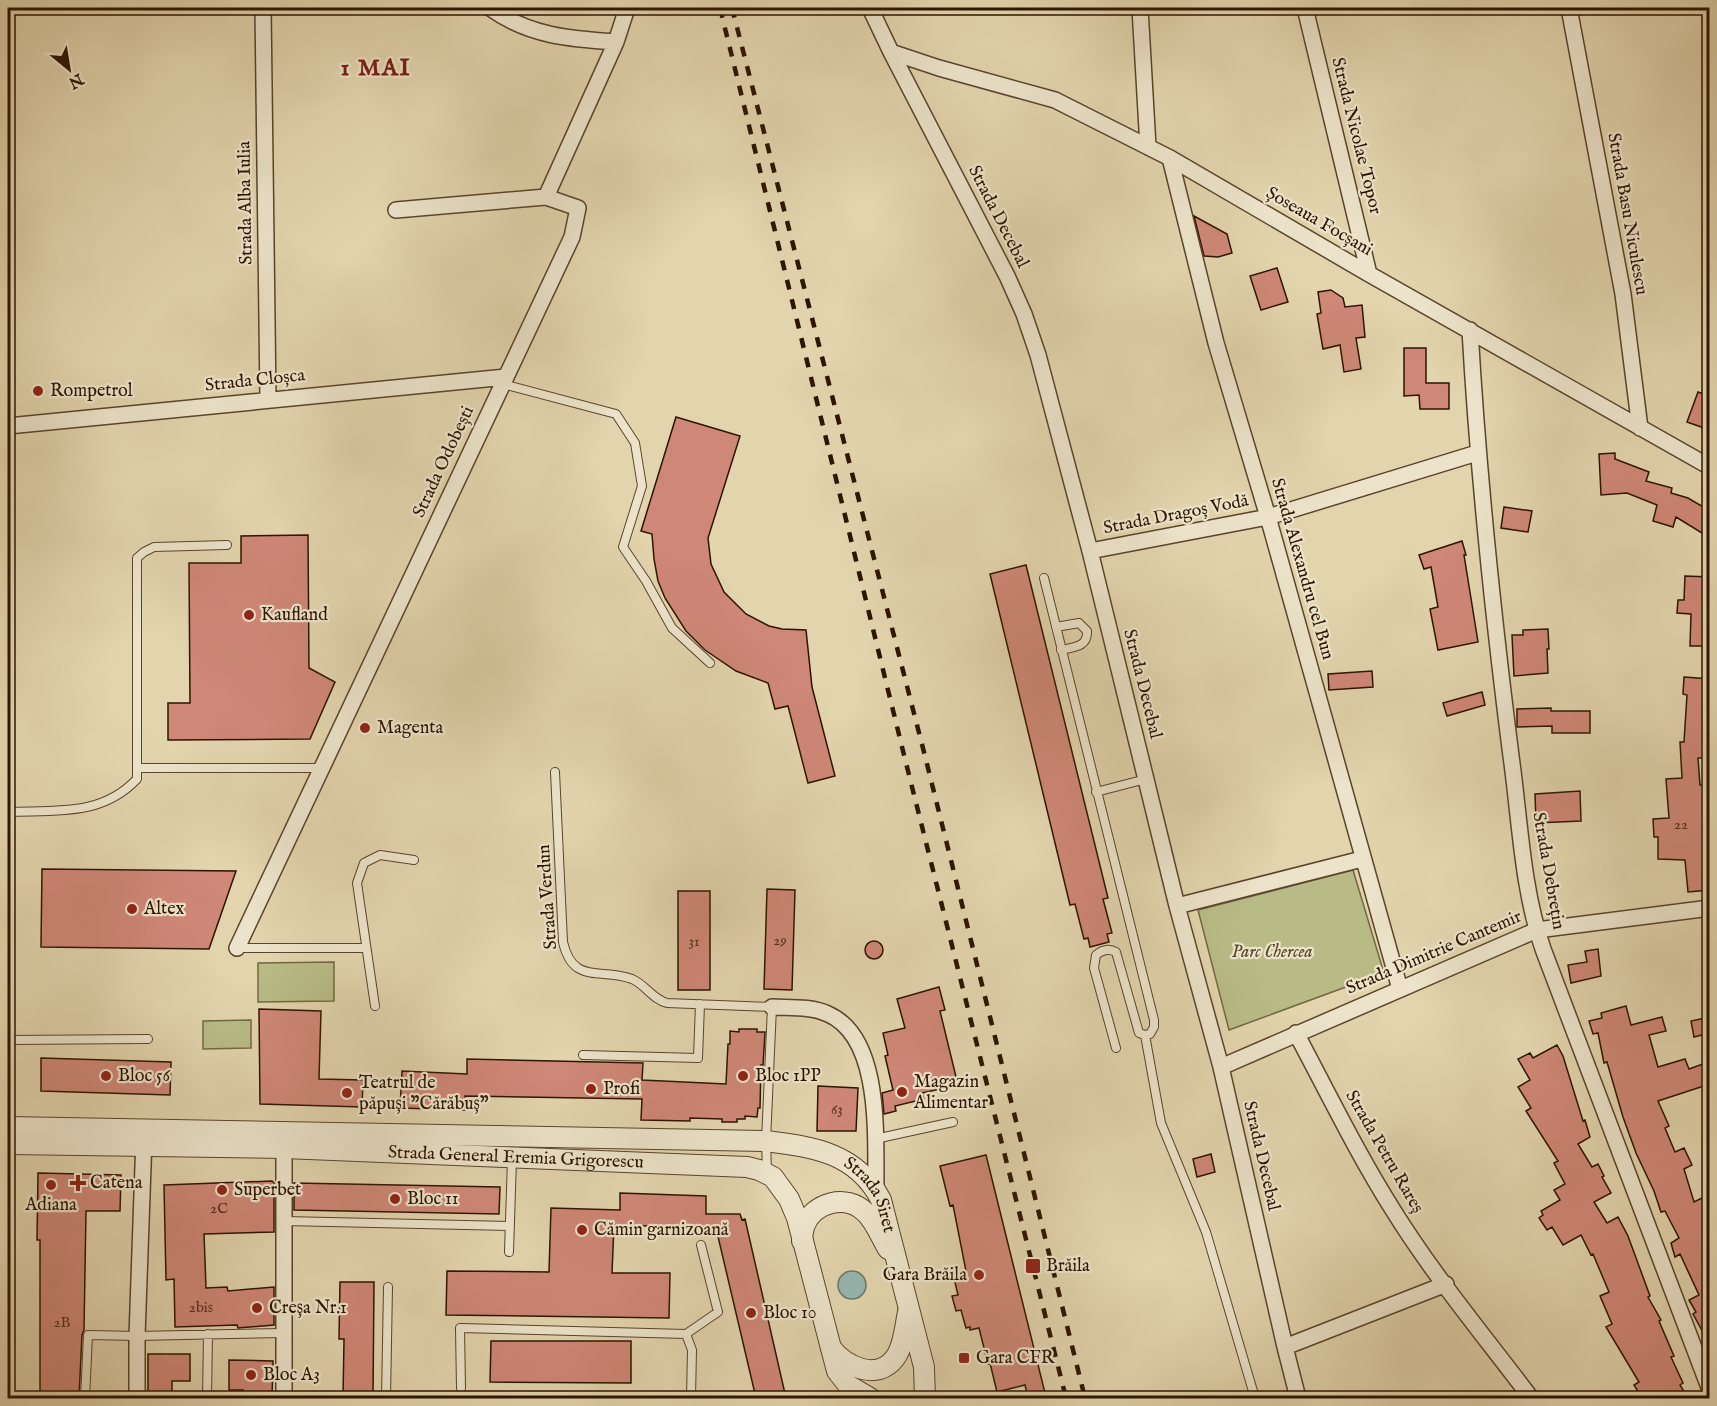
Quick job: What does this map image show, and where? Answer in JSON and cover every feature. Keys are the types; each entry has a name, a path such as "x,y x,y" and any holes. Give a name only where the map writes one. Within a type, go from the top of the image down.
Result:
{"street":[{"name":"Strada Alba Iulia","path":"263,8 268,399"},
{"path":"490,8 528,29 547,35 568,39 616,42"},
{"path":"396,210 546,197 616,42 627,8"},
{"name":"Strada Decebal","path":"870,8 1007,276 1024,314 1038,355 1177,906 1221,1067 1298,1398"},
{"path":"1140,8 1148,147"},
{"name":"Strada Nicolae Topor","path":"1305,8 1369,274"},
{"name":"Strada Basu Niculescu","path":"1569,8 1623,294 1640,428"},
{"name":"Șoseaua Focșani","path":"891,52 939,68 1055,100 1170,158 1369,274 1710,466"},
{"name":"Strada Alexandru cel Bun","path":"1170,158 1216,343 1268,518 1400,989"},
{"name":"Strada Odobești","path":"237,948 572,237 578,208 546,197"},
{"name":"Strada Debrețin","path":"1470,330 1477,453 1504,702 1532,912 1710,1390"},
{"name":"Strada Cloșca","path":"8,426 268,399 504,380"},
{"name":"Strada Dragoș Vodă","path":"1089,551 1268,518 1477,453"},
{"path":"1177,906 1362,859"},
{"name":"Strada Dimitrie Cantemir","path":"1221,1067 1537,930 1710,908"},
{"path":"772,1008 819,1010 834,1017 849,1031 859,1048 873,1092 876,1190"},
{"name":"Strada Petru Rareș","path":"1296,1033 1363,1160 1394,1211 1532,1398"},
{"name":"Strada General Eremia Grigorescu","path":"8,1126 284,1148 747,1167 767,1174"},
{"path":"137,1398 144,1138"},
{"name":"Strada General Eremia Grigorescu","path":"8,1144 144,1138 766,1142 813,1149"},
{"path":"284,1148 284,1398"},
{"name":"Strada Siret","path":"813,1149 850,1163 862,1172 876,1190 886,1214 924,1367 925,1398"},
{"path":"767,1174 778,1182 789,1199 834,1363 842,1379 855,1390 870,1398"},
{"name":"Strada Siret","path":"802,1241 804,1227 814,1213 829,1203 844,1201 859,1207 866,1213 898,1265"},
{"path":"1285,1347 1446,1284"},
{"name":"Strada Siret","path":"829,1346 838,1357 853,1367 862,1370 881,1367 895,1358 899,1351 909,1309"}],"lane":[{"path":"504,380 616,414 635,443 642,486 623,547 646,581 672,628 710,663"},
{"path":"8,812 79,810 99,805 129,787 137,779 138,558 154,547 226,544"},
{"path":"1044,578 1154,1020 1153,1030 1145,1035"},
{"path":"1056,627 1079,623 1087,631 1087,639 1082,645 1061,650"},
{"path":"137,768 320,768"},
{"name":"Strada Verdun","path":"555,772 563,942 566,955 578,969 588,973 633,980 659,1001 772,1008"},
{"path":"1096,792 1146,779"},
{"path":"375,1006 357,882 364,863 380,855 414,860"},
{"path":"237,948 366,948"},
{"path":"1116,1048 1094,968 1096,955 1100,952 1107,950 1116,952 1139,1033 1145,1035"},
{"path":"583,1055 698,1058 700,1004"},
{"path":"767,1174 766,1142 772,1008"},
{"path":"1145,1035 1155,1102 1161,1123 1206,1232 1255,1398"},
{"path":"8,1040 148,1039"},
{"path":"875,1139 953,1122"},
{"path":"509,1252 512,1158"},
{"path":"283,1221 510,1226"},
{"path":"461,1388 460,1328 686,1334 718,1312 701,1245"},
{"path":"386,1398 388,1287"},
{"path":"85,1398 88,1335 284,1333"},
{"path":"207,1398 208,1334"},
{"path":"686,1334 692,1350 691,1398"}],"green space":[{"name":"Parc Chercea","path":"1353,870 1384,973 1229,1030 1198,910"},
{"path":"334,962 334,1001 258,1002 258,963"},
{"path":"251,1020 251,1048 203,1049 203,1021"}],"water":[{"path":"852,1271 862,1275 866,1285 862,1295 852,1299 842,1295 838,1285 842,1275"}],"building":[{"path":"1194,216 1227,234 1232,253 1218,257 1204,256"},
{"path":"1277,268 1288,302 1261,310 1250,276"},
{"path":"1331,290 1343,298 1345,307 1362,305 1365,337 1356,338 1361,369 1344,372 1340,345 1323,349 1317,314 1321,313 1318,292"},
{"path":"1404,348 1426,348 1426,383 1449,383 1449,409 1420,409 1419,395 1404,396"},
{"path":"1698,392 1710,396 1710,412 1704,428 1687,422"},
{"path":"676,417 740,436 708,538 711,564 724,592 746,614 769,626 806,630 812,687 835,776 808,783 788,706 775,709 768,683 736,671 705,650 686,631 665,598 658,581 652,534 641,531"},
{"path":"1615,453 1615,459 1649,472 1646,481 1672,488 1671,493 1688,498 1710,511 1710,538 1676,517 1673,527 1653,521 1657,505 1627,493 1601,495 1599,454"},
{"path":"1504,507 1532,511 1528,532 1501,528"},
{"name":"Kaufland","path":"308,535 309,668 335,682 310,739 168,740 168,703 190,703 189,563 241,563 241,536"},
{"path":"1462,541 1478,642 1438,650 1430,609 1438,607 1431,567 1424,569 1419,555"},
{"path":"1026,565 1108,898 1103,899 1112,933 1107,934 1109,942 1090,947 1088,938 1084,939 1075,904 1070,905 990,574"},
{"path":"1685,576 1710,577 1710,646 1690,646 1691,614 1677,613 1678,600 1684,600"},
{"path":"1548,629 1548,673 1514,676 1512,635 1523,635 1523,630"},
{"path":"1372,671 1373,687 1329,690 1328,674"},
{"path":"1684,677 1710,679 1710,758 1698,758 1700,785 1710,785 1710,829 1705,830 1704,873 1710,872 1710,890 1688,892 1685,860 1658,859 1658,837 1654,837 1653,819 1669,818 1666,779 1682,778 1680,742 1684,742 1687,695 1683,694"},
{"path":"1482,692 1485,705 1447,716 1443,703"},
{"path":"1551,708 1551,711 1590,711 1590,733 1552,733 1552,726 1517,727 1517,709"},
{"path":"1580,791 1581,821 1536,823 1535,794"},
{"name":"Altex","path":"42,869 236,871 209,949 41,947"},
{"path":"767,889 795,890 792,990 764,989"},
{"path":"678,891 710,891 710,990 678,990"},
{"path":"874,941 880,944 883,950 880,956 874,959 868,956 865,950 868,944"},
{"path":"1598,949 1601,976 1571,983 1568,965 1587,962 1585,951"},
{"path":"939,987 945,1010 940,1011 958,1085 922,1093 924,1099 895,1106 896,1111 884,1114 882,1093 893,1090 885,1056 888,1055 883,1033 905,1028 897,999"},
{"path":"1626,1006 1631,1025 1662,1017 1666,1031 1649,1035 1658,1067 1685,1059 1689,1069 1703,1064 1710,1084 1658,1101 1669,1126 1665,1128 1675,1152 1684,1148 1692,1165 1684,1169 1694,1202 1710,1194 1710,1345 1693,1314 1696,1312 1689,1300 1699,1295 1680,1254 1675,1257 1671,1243 1679,1238 1665,1211 1661,1212 1636,1153 1607,1062 1604,1063 1598,1033 1593,1034 1589,1021 1602,1018 1601,1013"},
{"path":"259,1009 321,1011 319,1079 363,1080 362,1107 260,1104"},
{"path":"1710,1017 1710,1033 1694,1037 1691,1021"},
{"path":"739,1029 757,1029 757,1032 765,1032 763,1065 761,1065 760,1108 758,1108 757,1117 745,1116 745,1119 737,1119 737,1122 690,1118 690,1121 641,1120 642,1099 465,1096 465,1110 400,1108 402,1071 467,1074 467,1059 643,1063 642,1080 726,1084 730,1031 739,1032"},
{"path":"1557,1045 1563,1056 1590,1137 1578,1144 1592,1167 1598,1164 1611,1193 1594,1202 1607,1223 1618,1217 1628,1236 1650,1296 1648,1297 1661,1320 1659,1321 1674,1356 1671,1357 1683,1383 1680,1385 1688,1398 1642,1398 1634,1385 1639,1382 1606,1327 1612,1324 1600,1296 1609,1292 1593,1254 1591,1255 1581,1235 1563,1245 1552,1227 1547,1230 1539,1218 1543,1215 1541,1211 1560,1200 1554,1190 1565,1184 1554,1163 1558,1161 1526,1111 1531,1108 1518,1087 1530,1080 1518,1059 1530,1053 1533,1058"},
{"name":"Bloc 56","path":"41,1058 171,1062 170,1095 41,1091"},
{"path":"818,1086 858,1088 856,1131 817,1131"},
{"path":"1211,1154 1215,1172 1197,1177 1193,1159"},
{"name":"Gara Brăila","path":"986,1155 1045,1393 1028,1398 1025,1385 997,1392 979,1328 970,1330 970,1327 966,1328 961,1310 956,1311 952,1296 958,1295 954,1278 958,1276 957,1274 966,1271 953,1205 950,1206 940,1166"},
{"path":"38,1173 121,1175 120,1211 86,1211 84,1330 79,1397 40,1397"},
{"path":"272,1181 274,1183 274,1232 204,1234 206,1288 227,1287 228,1291 274,1287 274,1325 238,1328 237,1325 175,1327 174,1279 166,1280 164,1185"},
{"name":"Bloc 11","path":"294,1183 500,1187 499,1214 294,1210"},
{"path":"620,1193 706,1196 706,1214 740,1214 742,1220 745,1219 786,1398 756,1398 716,1228 614,1225 612,1273 670,1273 669,1318 446,1315 447,1271 549,1272 551,1208 620,1210"},
{"path":"340,1282 374,1282 373,1398 343,1398 344,1339 339,1339"},
{"path":"491,1341 631,1341 631,1383 490,1382"},
{"path":"148,1354 190,1354 190,1381 172,1381 172,1398 148,1398"},
{"name":"Bloc A3","path":"229,1360 273,1361 272,1398 243,1398 243,1390 229,1390"}],"tram line":[{"path":"8,647 10,8"}],"railway":[{"path":"720,8 904,755 1066,1398"},
{"path":"732,8 925,756 1085,1398"}],"place":[{"name":"Rompetrol","path":"38,391"},
{"name":"Kaufland","path":"249,615"},
{"name":"Magenta","path":"365,728"},
{"name":"Altex","path":"132,909"},
{"name":"Bloc 56","path":"106,1076"},
{"name":"Bloc 1PP","path":"743,1076"},
{"name":"Profi","path":"591,1089"},
{"name":"Magazin Alimentar","path":"902,1092"},
{"name":"Teatrul de păpuși \"Cărăbuș\"","path":"347,1093"},
{"name":"Catena","path":"78,1183"},
{"name":"Adiana","path":"51,1185"},
{"name":"Superbet","path":"222,1190"},
{"name":"Bloc 11","path":"395,1199"},
{"name":"Cămin garnizoană","path":"582,1230"},
{"name":"Brăila","path":"1033,1266"},
{"name":"Gara Brăila","path":"979,1275"},
{"name":"Creșa Nr.1","path":"257,1308"},
{"name":"Bloc 10","path":"751,1313"},
{"name":"Gara CFR","path":"964,1358"},
{"name":"Bloc A3","path":"251,1375"}],"district":[{"name":"1 MAI","path":"376,68"}]}
